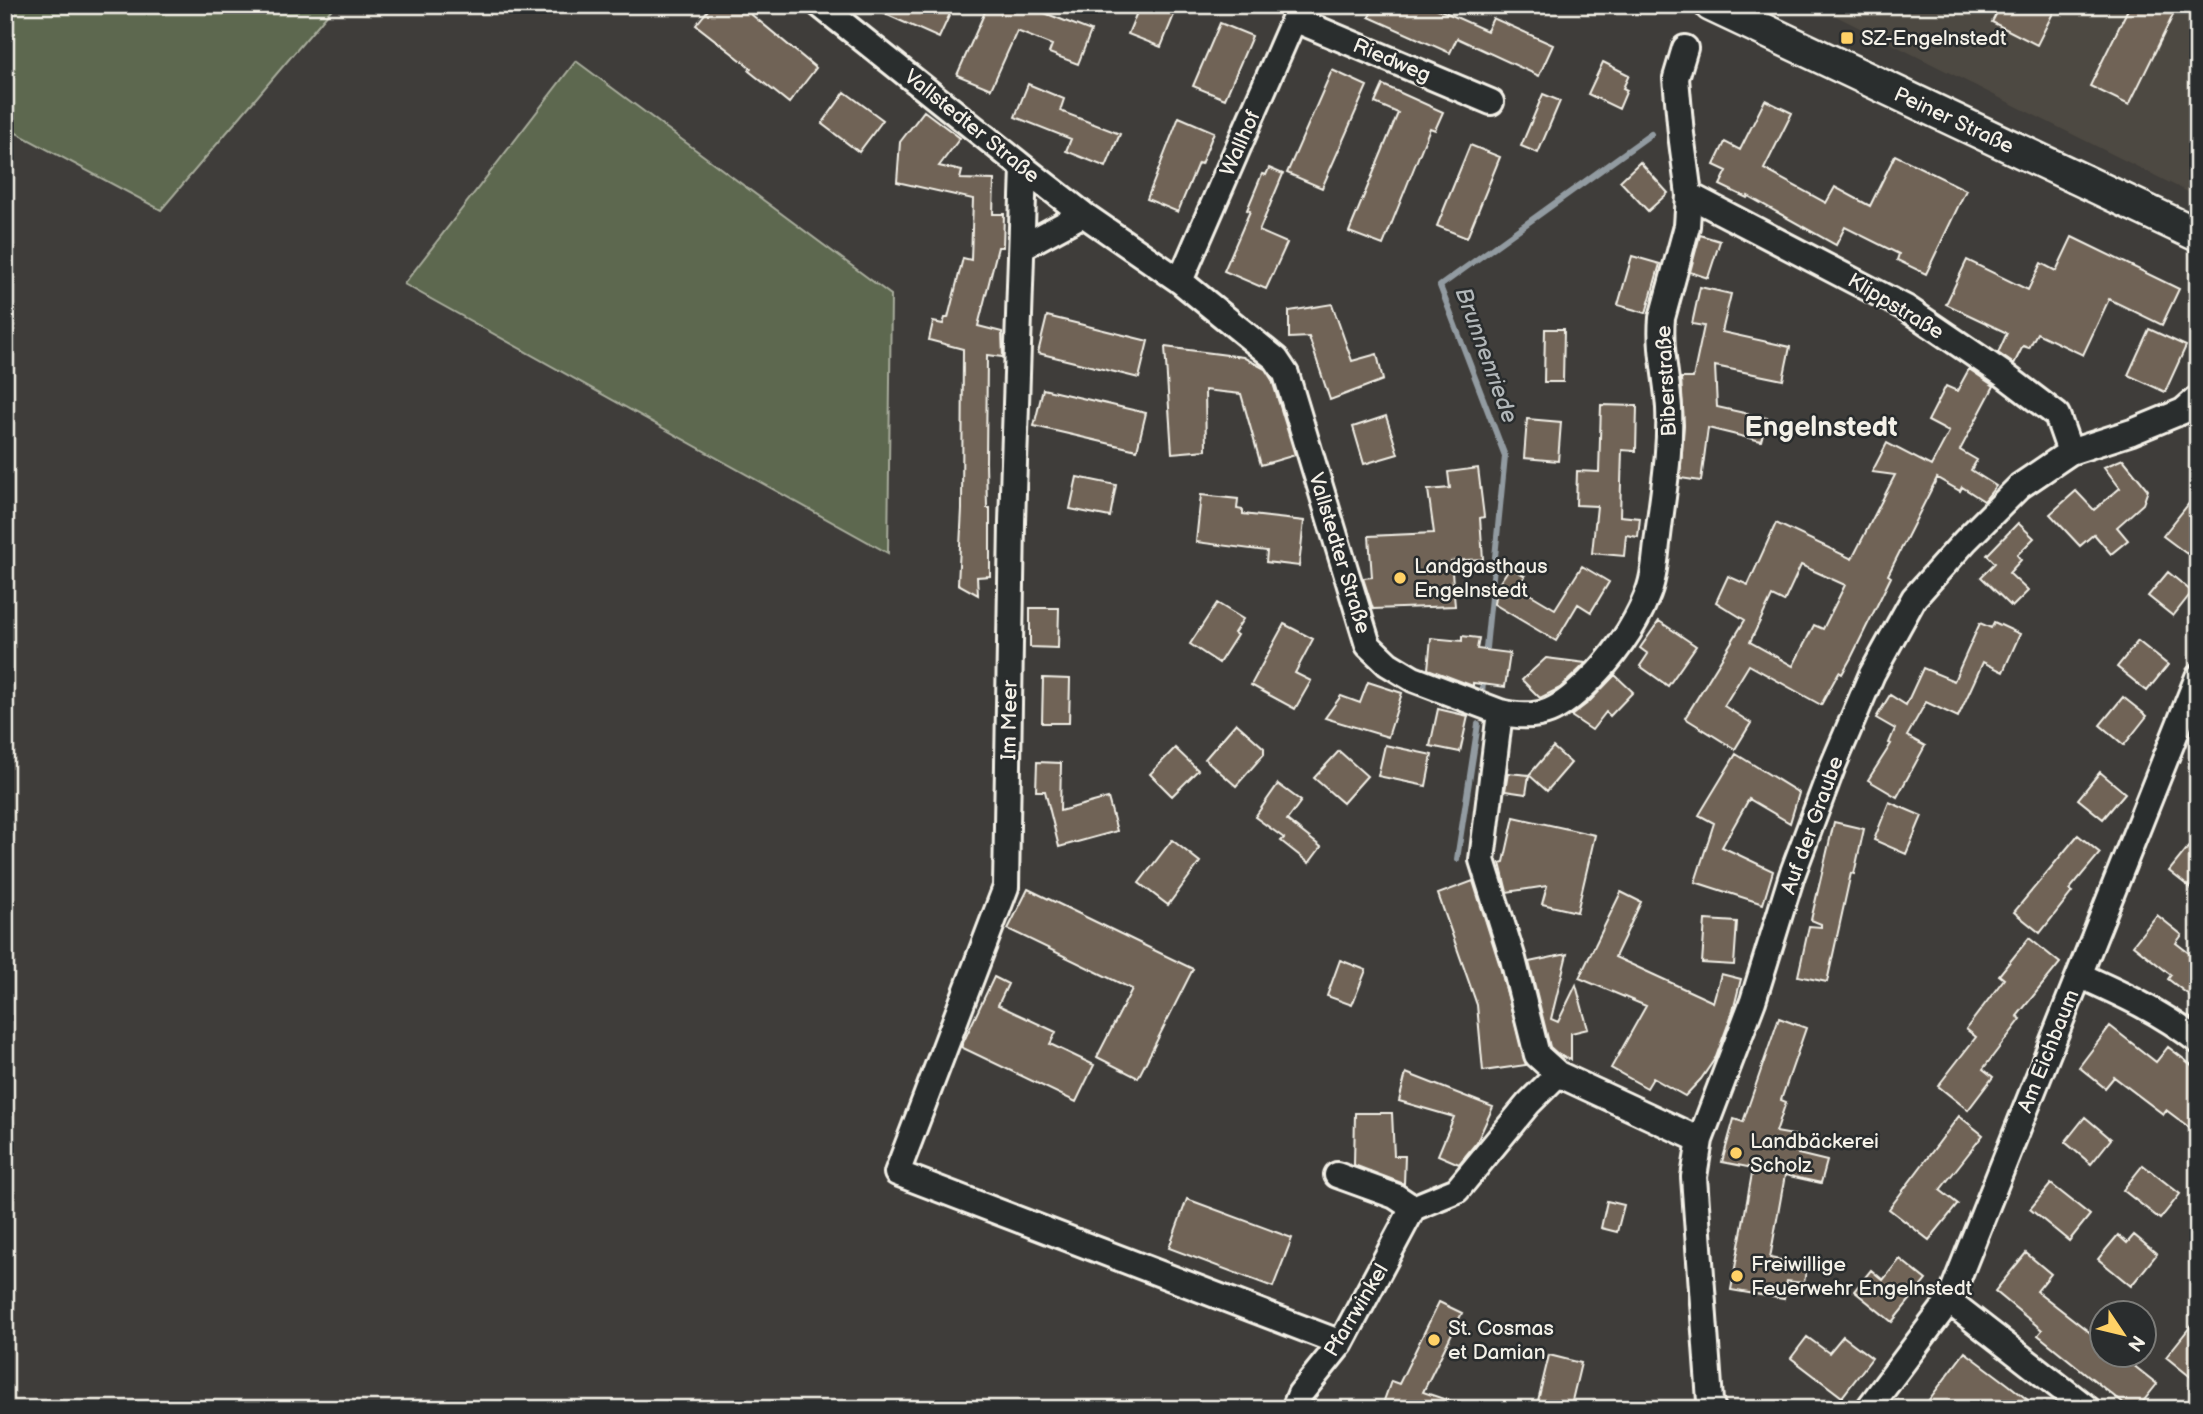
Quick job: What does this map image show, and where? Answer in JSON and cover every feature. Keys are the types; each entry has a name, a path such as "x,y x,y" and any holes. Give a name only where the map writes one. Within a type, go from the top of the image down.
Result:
{"main road":[{"name":"Peiner Straße","path":"1711,5 2198,235"}],"street":[{"name":"Vallstedter Straße","path":"835,10 1024,168 1083,214 1180,281 1276,359 1286,374 1368,645 1388,664 1413,679 1500,712"},
{"name":"Riedweg","path":"1297,12 1490,102"},
{"name":"Wallhof","path":"1180,281 1297,12"},
{"name":"Biberstraße","path":"1500,712 1522,718 1544,713 1571,698 1601,669 1636,620 1648,596 1670,443 1662,318 1687,226 1689,195 1676,78 1685,48"},
{"name":"Im Meer","path":"1024,168 1012,536 1006,887 897,1173 1341,1343"},
{"name":"Klippstraße","path":"1689,195 1906,308 1992,366 2057,415 2070,452"},
{"path":"1022,247 1083,214"},
{"name":"Auf der Graube","path":"1713,1409 1710,1401 1694,1177 1700,1140 1753,1002 1796,863 1872,674 1914,598 2020,486 2070,452 2193,412"},
{"name":"Am Eichbaum","path":"1868,1409 1949,1301 2198,677"},
{"path":"1500,712 1482,860 1513,959 1537,1055 1558,1074 1700,1140"},
{"path":"2079,975 2130,997 2172,1021 2198,1041"},
{"path":"1337,1175 1395,1196 1413,1208 1457,1190 1528,1104 1558,1074"},
{"name":"Pfarrwinkel","path":"1294,1409 1300,1394 1341,1343 1413,1208"},
{"path":"1949,1301 2088,1409"}],"shaded area":[{"path":"1814,5 2198,5 2198,197"}],"green space":[{"path":"5,5 335,5 161,210 5,127"},
{"path":"576,61 891,295 888,553 404,284"}],"building":[{"path":"712,5 740,5 816,68 789,103 749,71 751,68 696,25"},
{"path":"865,5 954,5 939,38"},
{"path":"988,5 1038,5 1037,10 1091,31 1078,64 1049,53 1052,45 1017,31 991,89 957,75"},
{"path":"1140,5 1178,5 1161,47 1128,34"},
{"path":"1375,5 1429,5 1487,31 1493,18 1553,45 1539,76 1457,38 1450,53 1369,17"},
{"path":"2001,5 2057,5 2037,45 1992,22"},
{"path":"2130,5 2178,5 2129,105 2090,86"},
{"path":"1220,23 1252,36 1225,99 1193,86"},
{"path":"1603,62 1629,75 1623,88 1627,90 1619,109 1588,94"},
{"path":"1332,70 1367,86 1322,188 1287,173"},
{"path":"1028,84 1064,99 1060,111 1120,134 1106,167 1066,151 1071,139 1015,117"},
{"path":"1383,85 1443,112 1435,130 1430,128 1383,245 1349,232 1398,113 1375,103"},
{"path":"845,92 883,120 859,152 822,124"},
{"path":"1543,94 1560,101 1538,153 1521,146"},
{"path":"1765,100 1792,113 1764,169 1826,203 1835,187 1870,206 1895,155 1966,190 1926,274 1897,260 1899,254 1845,227 1836,245 1748,196 1747,198 1720,185 1727,171 1714,165 1725,142 1740,150"},
{"path":"924,111 960,138 939,166 962,171 960,179 994,180 993,214 1004,214 1003,247 998,247 978,326 1002,332 1003,357 987,355 986,462 987,508 990,508 990,576 977,577 978,595 958,584 962,509 963,349 929,340 933,322 943,324 945,318 948,318 963,258 971,260 973,199 897,182 900,142"},
{"path":"1179,117 1214,132 1178,212 1147,199"},
{"path":"1470,145 1500,157 1467,238 1437,226"},
{"path":"1640,162 1668,193 1648,211 1620,181"},
{"path":"1269,168 1283,174 1259,231 1287,243 1266,289 1224,271 1250,211 1247,210 1262,174 1266,175"},
{"path":"1700,235 1720,241 1708,278 1690,272"},
{"path":"2072,237 2179,289 2162,325 2109,299 2083,355 2037,333 2029,348 2023,346 2014,364 1998,353 2007,333 1946,304 1967,260 2028,290 2041,263 2056,271"},
{"path":"1632,256 1660,264 1646,313 1618,305"},
{"path":"1700,287 1731,294 1722,332 1790,347 1783,380 1715,366 1717,407 1767,418 1761,441 1708,428 1701,481 1680,478 1684,425 1681,378 1693,378 1704,326 1692,324"},
{"path":"1332,304 1352,361 1377,354 1383,380 1330,400 1309,337 1289,338 1289,311"},
{"path":"1047,316 1148,341 1139,378 1038,353"},
{"path":"1545,329 1564,329 1563,382 1544,382"},
{"path":"2149,329 2186,346 2165,392 2128,375"},
{"path":"1165,347 1243,357 1265,369 1272,380 1295,455 1261,465 1241,394 1205,390 1206,450 1172,453"},
{"path":"1969,369 1994,386 1960,450 1977,460 1971,470 1996,486 1984,501 1962,487 1960,491 1937,478 1888,575 1891,577 1851,658 1842,674 1839,672 1821,705 1749,665 1724,706 1751,723 1735,749 1685,718 1745,620 1716,602 1728,576 1748,585 1776,523 1852,559 1895,475 1872,472 1887,443 1931,466 1949,432 1928,421 1946,386 1957,391","holes":["1801,565 1845,585 1823,629 1814,625 1793,666 1750,642 1772,596 1784,602"]},
{"path":"1043,389 1146,413 1137,450 1034,426"},
{"path":"1601,405 1637,406 1636,451 1622,450 1620,516 1640,518 1638,537 1626,535 1624,556 1592,553 1597,506 1576,505 1577,471 1599,472"},
{"path":"1386,416 1398,454 1364,464 1353,427"},
{"path":"1527,419 1561,422 1558,461 1524,458"},
{"path":"2123,459 2148,490 2143,504 2117,527 2128,540 2111,554 2094,534 2080,546 2050,514 2076,491 2094,510 2120,488 2104,467"},
{"path":"1478,468 1484,517 1480,518 1483,559 1451,561 1455,606 1373,609 1363,578 1372,577 1369,536 1434,533 1428,490 1450,488 1448,472"},
{"path":"1077,477 1116,485 1110,517 1070,509"},
{"path":"2198,492 2198,541 2187,554 2163,536"},
{"path":"1201,495 1238,499 1237,509 1243,510 1243,514 1304,521 1299,566 1266,562 1267,551 1196,542"},
{"path":"2018,523 2034,538 2017,555 2021,560 2009,573 2028,591 2012,607 1981,577 1995,563 1987,555"},
{"path":"1582,566 1609,582 1591,612 1578,604 1556,641 1494,604 1496,588 1510,567 1525,576 1518,587 1555,609"},
{"path":"2168,572 2192,592 2173,616 2148,596"},
{"path":"1217,603 1243,619 1234,633 1237,635 1219,663 1190,644"},
{"path":"1030,608 1059,608 1058,648 1030,647"},
{"path":"1659,621 1696,646 1668,686 1640,666 1648,654 1640,648"},
{"path":"1994,622 2020,634 2003,672 1983,662 1958,717 1926,702 1907,736 1925,746 1897,797 1868,780 1891,744 1889,743 1895,729 1876,718 1890,695 1906,705 1923,668 1954,681 1980,623 1991,628"},
{"path":"1284,624 1313,639 1295,673 1311,681 1295,709 1251,685"},
{"path":"1462,636 1479,638 1477,649 1510,653 1505,687 1473,683 1473,686 1428,669 1431,638 1462,641"},
{"path":"2138,641 2168,665 2147,691 2117,667"},
{"path":"1546,658 1586,663 1560,688 1540,698 1522,680"},
{"path":"1615,675 1633,692 1610,716 1606,712 1592,730 1571,716 1589,702"},
{"path":"1043,678 1070,679 1069,723 1042,723"},
{"path":"1368,682 1402,693 1388,737 1325,718 1341,696 1360,703"},
{"path":"2123,697 2147,716 2124,745 2100,725"},
{"path":"1438,709 1468,716 1460,752 1430,746"},
{"path":"1236,723 1264,748 1264,754 1236,786 1205,759"},
{"path":"1385,745 1432,755 1426,786 1378,776"},
{"path":"1553,747 1571,763 1547,791 1529,775"},
{"path":"1175,748 1198,770 1172,796 1150,774"},
{"path":"1339,751 1367,776 1343,803 1314,778"},
{"path":"1736,754 1799,793 1790,823 1749,799 1722,847 1773,871 1763,904 1695,882 1714,823 1699,815"},
{"path":"1037,762 1061,763 1060,811 1108,798 1117,831 1059,847 1045,791 1036,791"},
{"path":"2100,772 2125,793 2103,819 2078,799"},
{"path":"1508,773 1529,775 1526,794 1505,791"},
{"path":"1278,784 1301,801 1287,820 1321,847 1309,863 1281,841 1284,838 1255,817"},
{"path":"1889,802 1922,816 1906,854 1874,840"},
{"path":"1514,817 1595,835 1577,912 1542,904 1547,886 1507,892 1500,863 1504,862"},
{"path":"1834,822 1864,829 1854,874 1851,873 1827,982 1798,976 1809,926 1821,927 1821,924 1811,920"},
{"path":"2078,835 2100,853 2069,890 2072,892 2040,933 2014,912"},
{"path":"2198,835 2198,894 2169,871"},
{"path":"1172,840 1200,862 1168,905 1139,883"},
{"path":"1473,881 1499,963 1526,1065 1483,1071 1477,1005 1438,894"},
{"path":"1028,889 1193,969 1138,1078 1097,1057 1132,989 1008,929"},
{"path":"1621,892 1641,902 1615,957 1713,1002 1721,974 1741,979 1733,1011 1716,1057 1685,1096 1653,1078 1647,1088 1611,1068 1646,1006 1579,978"},
{"path":"2157,915 2182,935 2176,943 2198,960 2198,1002 2168,979 2171,975 2133,945"},
{"path":"1705,920 1737,922 1734,965 1702,963"},
{"path":"2029,938 2060,963 2017,1016 2021,1019 1983,1069 1993,1077 1968,1110 1938,1086 1976,1037 1966,1029 2004,979 1999,975"},
{"path":"1567,954 1551,1019 1558,1022 1576,985 1588,1029 1571,1033 1571,1060 1550,1047 1529,962"},
{"path":"1340,960 1366,970 1352,1005 1327,996"},
{"path":"994,977 1008,984 998,1005 1056,1032 1050,1044 1094,1065 1076,1102 961,1047"},
{"path":"1779,1018 1806,1028 1781,1100 1786,1102 1776,1132 1799,1136 1798,1154 1827,1161 1821,1183 1785,1175 1770,1258 1807,1265 1804,1283 1787,1281 1784,1299 1731,1290 1753,1168 1722,1162 1734,1119 1743,1122"},
{"path":"2110,1026 2156,1062 2168,1047 2198,1070 2198,1134 2166,1110 2163,1114 2114,1077 2105,1088 2079,1067"},
{"path":"1406,1073 1493,1107 1477,1142 1459,1164 1438,1155 1454,1117 1399,1101"},
{"path":"1355,1113 1392,1113 1394,1156 1405,1156 1404,1184 1354,1165"},
{"path":"1959,1116 1983,1135 1940,1190 1958,1204 1929,1240 1889,1209"},
{"path":"2085,1117 2111,1139 2091,1164 2065,1142"},
{"path":"2143,1165 2180,1194 2160,1219 2123,1190"},
{"path":"2051,1184 2090,1215 2069,1241 2030,1209"},
{"path":"1187,1199 1292,1238 1273,1287 1169,1248"},
{"path":"1607,1201 1624,1205 1617,1232 1601,1228"},
{"path":"2118,1235 2127,1243 2134,1235 2157,1254 2131,1286 2098,1259"},
{"path":"2026,1253 2051,1274 2037,1291 2088,1331 2088,1368 2137,1368 2157,1384 2137,1409 2130,1409 2038,1335 2042,1330 1995,1291"},
{"path":"1900,1259 1926,1280 1892,1322 1854,1291 1871,1270 1883,1280"},
{"path":"1439,1302 1462,1313 1423,1392 1464,1406 1463,1409 1381,1409 1391,1381 1399,1384"},
{"path":"2198,1317 2198,1383 2166,1357"},
{"path":"1843,1336 1872,1358 1842,1397 1791,1358 1807,1337 1829,1353"},
{"path":"1965,1352 2009,1385 2039,1409 1922,1409"},
{"path":"1549,1355 1581,1363 1570,1409 1536,1409"}],"waterway":[{"name":"Brunnenriede","path":"1485,658 1505,456 1440,286 1651,134"},
{"name":"Brunnenriede","path":"1482,692 1484,676"},
{"name":"Brunnenriede","path":"1457,859 1478,724"}],"place":[{"name":"SZ-Engelnstedt","path":"1847,38"},
{"name":"Landgasthaus Engelnstedt","path":"1400,578"},
{"name":"Landbäckerei Scholz","path":"1736,1153"},
{"name":"Freiwillige Feuerwehr Engelnstedt","path":"1737,1276"},
{"name":"St. Cosmas et Damian","path":"1434,1340"}],"district":[{"name":"Engelnstedt","path":"1821,426"}]}
